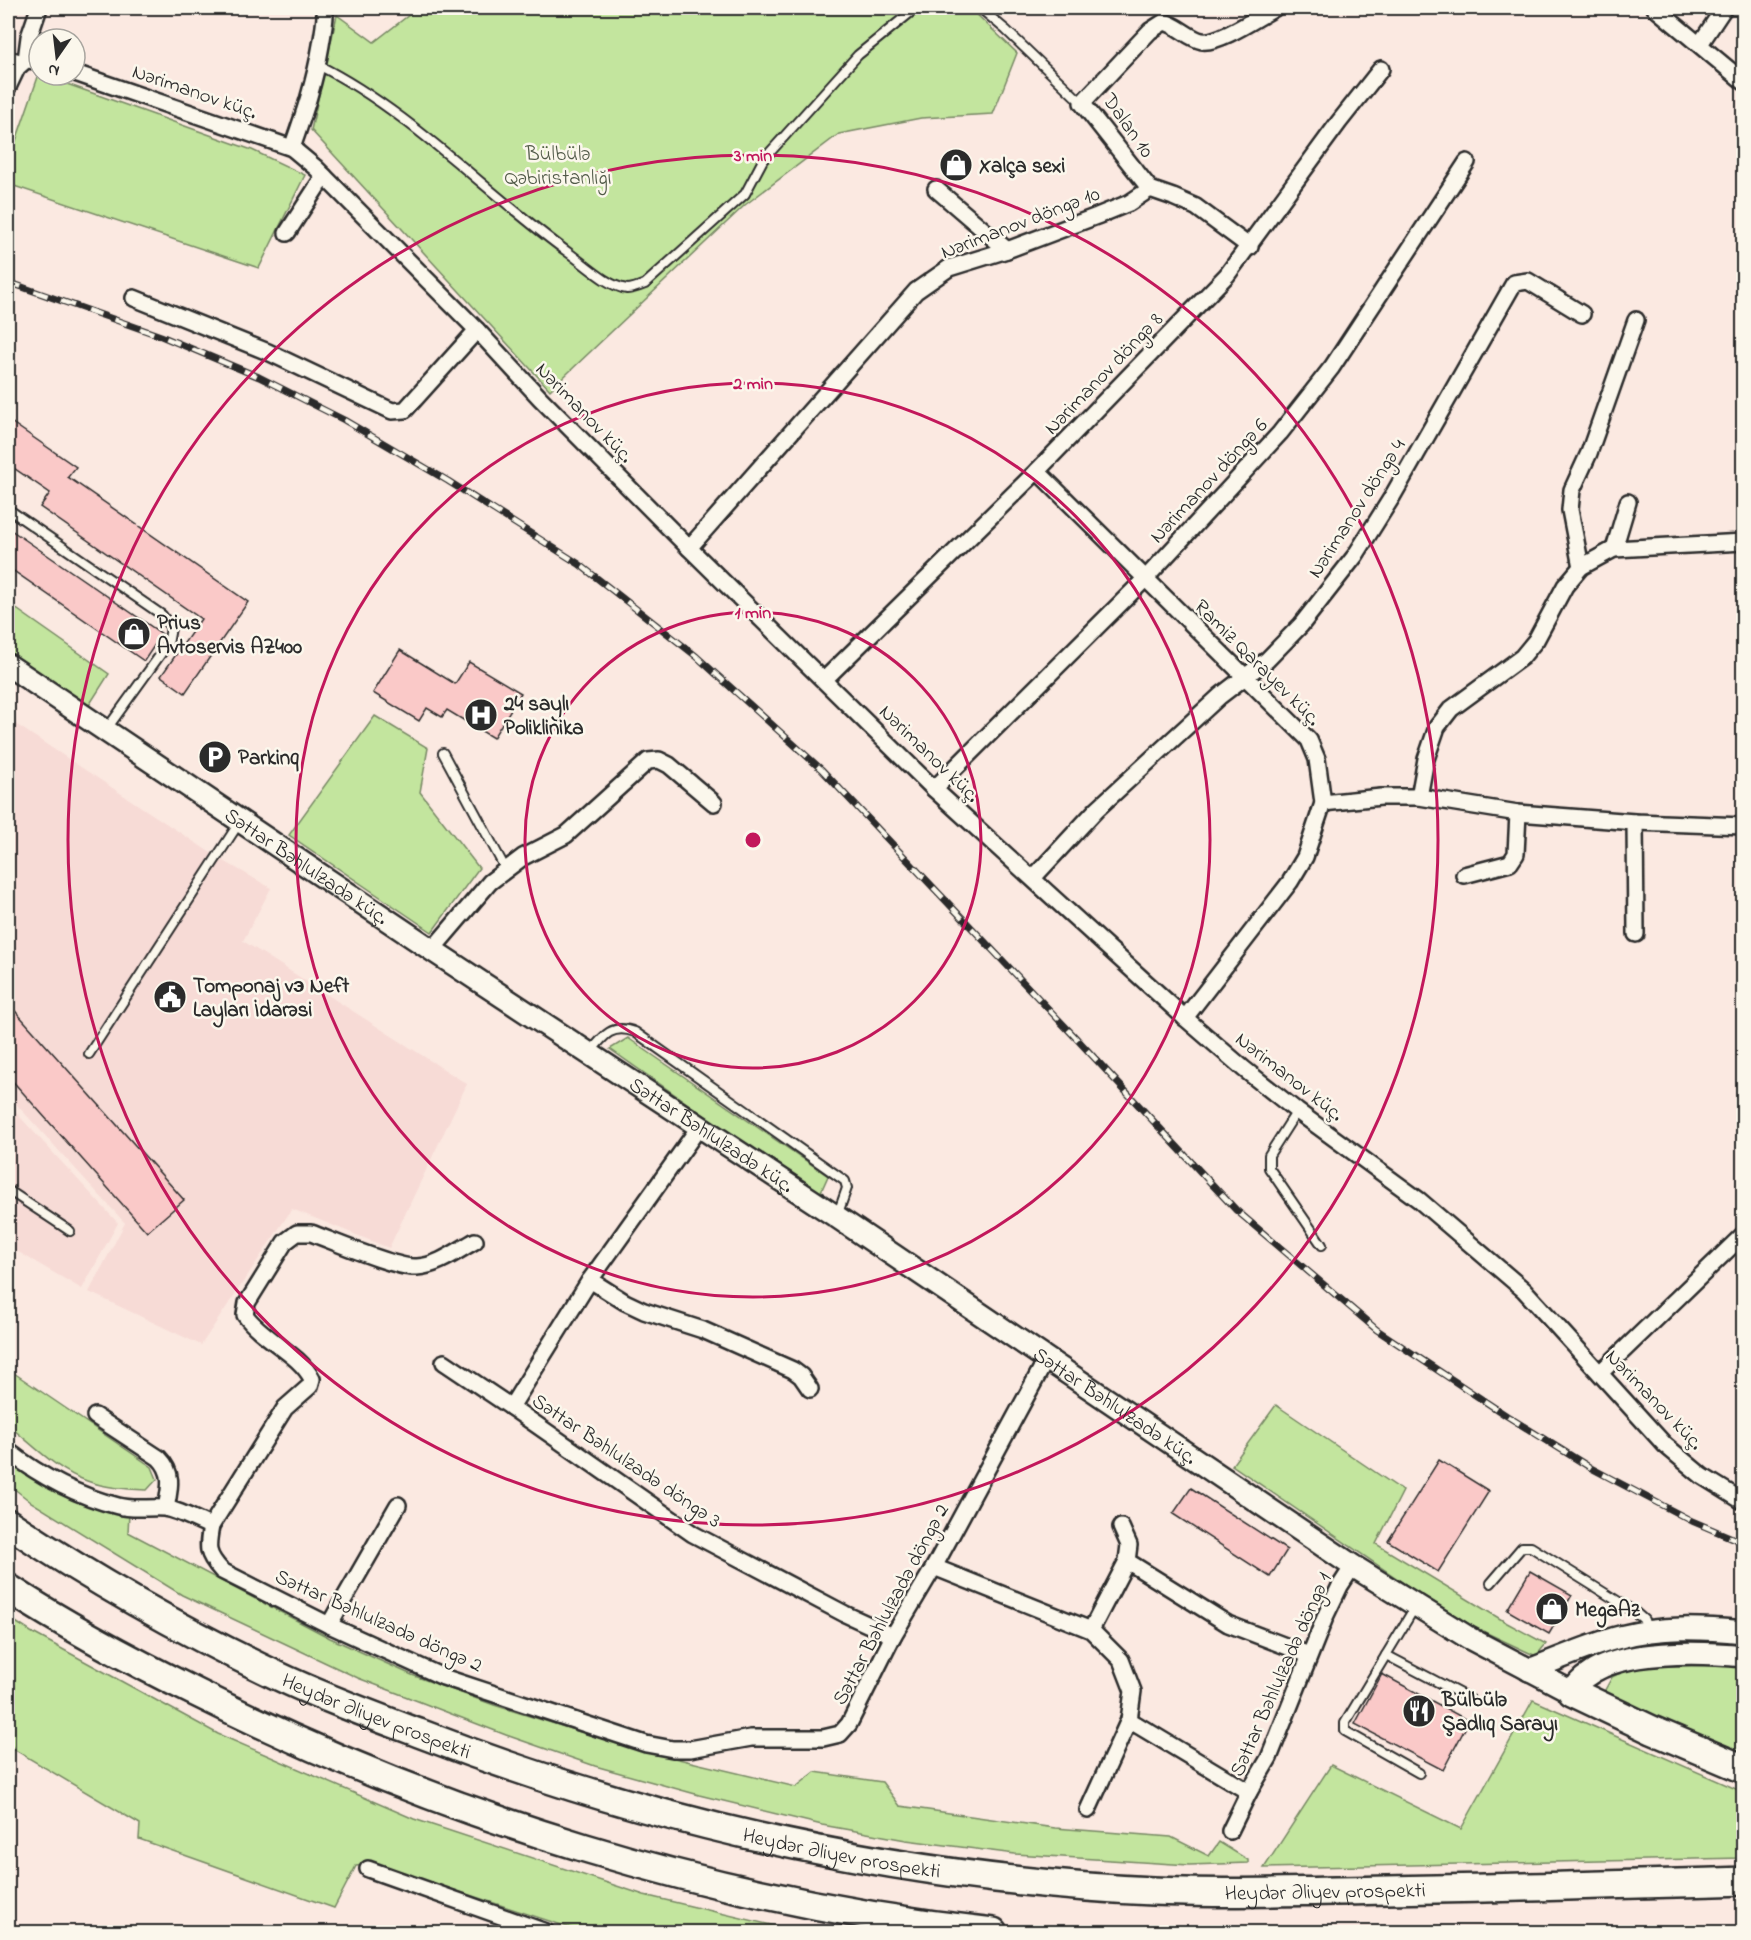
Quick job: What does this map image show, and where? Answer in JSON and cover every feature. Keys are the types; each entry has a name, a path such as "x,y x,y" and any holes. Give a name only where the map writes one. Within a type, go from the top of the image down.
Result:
{"highway":[{"name":"Heydər Əliyev prospekti","path":"8,1523 59,1557 166,1619 278,1676 378,1717 478,1756 585,1791 689,1821 808,1849 928,1870 993,1878 1154,1891 1464,1889 1743,1881"},
{"path":"8,1588 140,1665 256,1723 462,1807 676,1874 795,1901 911,1921 993,1932"},
{"path":"1572,1692 1652,1730 1743,1769"}],"main road":[{"name":"Səttar Bəhlulzadə küç.","path":"8,665 432,950 837,1217 1353,1566 1493,1651 1572,1692"},
{"path":"1529,1670 1620,1637 1648,1631 1682,1628 1743,1632"},
{"path":"1572,1692 1581,1680 1598,1668 1641,1657 1679,1653 1743,1656"}],"street":[{"path":"32,27 39,8"},
{"path":"292,148 318,65 326,8"},
{"name":"Dalan 10","path":"1149,189 1082,104 1150,31 1164,21 1174,24 1199,40 1213,42 1275,8"},
{"path":"1655,8 1743,82"},
{"path":"1700,44 1724,8"},
{"path":"8,87 17,68 27,63"},
{"name":"Nərimanov döngə 8","path":"824,680 1037,471 1227,275 1250,247 1339,122 1381,69"},
{"name":"Nərimanov küç.","path":"87,77 292,148 324,176 689,548 934,789 1244,1069 1297,1111 1419,1200 1524,1290 1665,1445 1681,1460 1743,1502"},
{"name":"Nərimanov döngə 6","path":"934,789 1144,579 1280,433 1332,367 1467,162"},
{"path":"287,233 324,176"},
{"path":"936,189 1007,250"},
{"path":"1149,189 1173,196 1196,207 1250,247"},
{"name":"Nərimanov döngə 10","path":"689,548 916,291 949,268 1007,250 1129,203 1149,189"},
{"name":"Nərimanov döngə 4","path":"1033,878 1097,809 1220,696 1267,660 1301,625 1355,556 1392,497 1514,283 1528,281 1582,314"},
{"path":"134,298 268,352 392,411 405,410 477,330"},
{"path":"1581,567 1570,510 1572,490 1589,453 1636,320"},
{"name":"Ramiz Qarayev küç.","path":"1037,471 1309,740 1317,759 1323,803"},
{"path":"1614,549 1628,502"},
{"path":"1419,797 1426,759 1437,727 1451,709 1522,657 1536,640 1565,586 1581,567 1599,555 1614,549 1743,542"},
{"path":"432,950 490,882 505,868 566,835 648,761 659,760 669,765 714,803"},
{"path":"1185,1018 1290,882 1305,857 1323,803 1381,797 1419,797 1518,813 1635,822 1743,826"},
{"path":"1464,875 1510,863 1516,854 1518,813"},
{"path":"1635,822 1635,934"},
{"name":"Səttar Bəhlulzadə döngə 3","path":"700,1126 590,1280 511,1407 693,1534 845,1614 893,1636"},
{"name":"Səttar Bəhlulzadə döngə 2","path":"476,1241 433,1264 415,1268 399,1265 311,1233 297,1233 285,1242 248,1303 245,1315 273,1343 307,1368 312,1379 310,1386 285,1408 211,1526 207,1548 212,1560 222,1571 329,1625 443,1677 646,1744 673,1749 690,1749 751,1738 823,1738 840,1734 849,1724 893,1636 934,1567 1047,1358"},
{"path":"1600,1373 1743,1234"},
{"path":"590,1280 644,1311 704,1330 793,1370 801,1376 810,1389"},
{"path":"444,1362 511,1407"},
{"path":"95,1416 166,1465 171,1476 171,1486 166,1508"},
{"path":"8,1451 34,1471 73,1490 118,1506 140,1509 166,1508 211,1526"},
{"path":"329,1625 398,1505"},
{"path":"1091,1630 1127,1561 1129,1545 1121,1527"},
{"path":"1127,1561 1228,1624 1309,1655"},
{"name":"Səttar Bəhlulzadə döngə 1","path":"1230,1831 1269,1758 1330,1605 1353,1566"},
{"path":"934,1567 1091,1630 1121,1660 1133,1691 1129,1720 1088,1810"},
{"path":"1129,1720 1249,1792"},
{"path":"368,1869 546,1932"}],"lane":[{"path":"318,65 344,78 400,118 540,232 609,282 628,289 645,284 745,194 763,160 858,55 916,8"},
{"path":"980,8 1082,104"},
{"path":"8,56 27,60"},
{"path":"8,509 162,615 171,628 168,644 105,731"},
{"path":"442,753 505,868"},
{"path":"89,1054 240,822"},
{"path":"590,1053 602,1037 612,1030 624,1028 635,1032 845,1181 847,1188 837,1217"},
{"path":"1297,1111 1269,1155 1269,1168 1322,1245"},
{"path":"8,1190 70,1231"},
{"path":"1491,1583 1522,1547 1531,1547 1635,1612 1644,1620 1648,1631"},
{"path":"1416,1605 1345,1723 1345,1731 1419,1773"},
{"path":"1386,1655 1470,1699"}],"shaded area":[{"name":"Tomponaj vэ Neft Layları İdarəsi","path":"8,719 217,857 271,888 243,941 467,1084 389,1248 292,1209 201,1345 89,1292 125,1223 8,1095"},
{"path":"8,1104 118,1223 82,1289 8,1246"}],"green space":[{"name":"Bülbülə Qəbiristanlığı","path":"418,8 970,8 1017,53 993,114 921,118 839,134 745,205 550,390 311,130 337,15 374,42"},
{"path":"35,87 75,87 252,150 305,175 259,268 8,184 8,164"},
{"path":"8,603 109,674 88,707 8,651"},
{"path":"375,716 428,748 420,792 479,868 432,932 289,835"},
{"path":"628,1038 828,1176 819,1196 610,1049"},
{"path":"8,1369 152,1467 157,1479 147,1490 109,1487 76,1477 55,1464 8,1425"},
{"path":"1276,1405 1403,1491 1376,1544 1546,1644 1536,1656 1474,1627 1414,1590 1232,1465"},
{"path":"8,1461 52,1487 129,1514 128,1532 330,1638 412,1675 494,1705 632,1748 796,1787 815,1772 882,1782 900,1806 1055,1828 1171,1837 1209,1856 1219,1842 1248,1860 1248,1863 1189,1865 1015,1854 906,1840 822,1825 699,1795 595,1766 506,1735 358,1678 182,1595 31,1502 8,1484"},
{"path":"8,1617 31,1632 218,1734 414,1819 644,1895 801,1932 583,1932 375,1864 356,1866 334,1908 139,1839 140,1824 15,1750 8,1741"},
{"path":"1720,1665 1743,1667 1743,1754 1611,1701 1605,1690 1612,1677 1632,1667"},
{"path":"1533,1700 1743,1792 1743,1858 1264,1868 1331,1765 1461,1829"}],"building":[{"path":"8,420 76,467 68,477 248,602 185,693 161,676 201,619 40,507 50,493 8,464"},
{"path":"8,528 162,634 144,661 8,567"},
{"path":"400,650 455,684 469,662 521,693 493,738 447,710 442,717 427,708 419,721 373,693"},
{"path":"8,1003 184,1200 147,1232 8,1076"},
{"path":"1439,1460 1489,1491 1438,1572 1388,1541"},
{"path":"1191,1488 1287,1550 1270,1577 1173,1514"},
{"path":"1530,1571 1572,1595 1549,1634 1507,1610"},
{"path":"1382,1674 1469,1721 1443,1770 1355,1724"}],"railway":[{"path":"8,282 161,336 259,377 344,420 448,481 579,564 696,656 821,769 1236,1210 1377,1330 1507,1416 1591,1468 1692,1521 1744,1543"}],"place":[{"name":"Xalça sexi","path":"956,165"},
{"name":"Prius Avtoservis AZ400","path":"134,634"},
{"name":"24 saylı Poliklinika","path":"481,715"},
{"name":"Parkinq","path":"215,757"},
{"name":"Tomponaj vэ Neft Layları İdarəsi","path":"170,997"},
{"name":"MegaAz","path":"1552,1609"},
{"name":"Bülbülə Şadlıq Sarayı","path":"1419,1711"}]}
